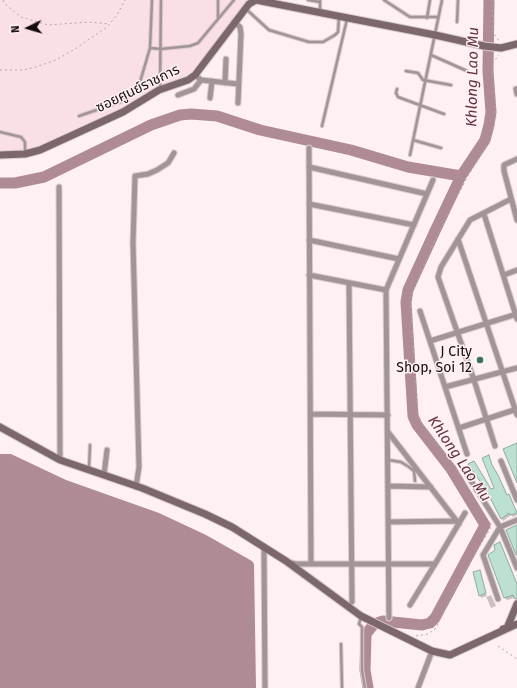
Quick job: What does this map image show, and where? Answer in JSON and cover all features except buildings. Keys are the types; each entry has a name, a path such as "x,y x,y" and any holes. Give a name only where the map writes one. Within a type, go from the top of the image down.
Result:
{"street":[{"name":"ซอยศูนย์ราชการ","path":"0,155 25,154 50,146 123,112 160,90 198,77 234,22 245,8 256,0 484,46 502,48 517,44"},
{"path":"234,22 240,28 241,34 238,103"},
{"path":"225,83 226,59"},
{"path":"178,95 194,89 198,77 212,81 238,84"},
{"path":"210,98 212,81"},
{"path":"309,148 311,564"},
{"path":"136,487 139,467 133,243 135,176 148,174 157,170 168,163 174,153"},
{"path":"517,159 504,165 510,199 517,220"},
{"path":"310,167 427,194"},
{"path":"389,618 386,290 433,180"},
{"path":"59,187 60,460"},
{"path":"495,446 438,277 441,267 470,220 510,199"},
{"path":"309,204 414,225"},
{"path":"430,341 517,316 484,214"},
{"path":"458,239 516,411 459,428"},
{"path":"309,240 399,259"},
{"path":"504,275 517,270"},
{"path":"309,275 386,290"},
{"path":"349,283 350,564 352,602"},
{"path":"420,311 467,454"},
{"path":"445,387 517,368"},
{"path":"311,414 388,415"},
{"path":"0,427 46,454 205,514 232,527 286,561 363,617 432,651 450,654 517,624"},
{"path":"388,432 458,522"},
{"path":"104,476 107,450"},
{"path":"501,460 517,500"},
{"path":"468,476 500,527 517,568"},
{"path":"388,486 431,487"},
{"path":"410,605 458,522 465,513"},
{"path":"498,599 483,555 500,527 517,520"},
{"path":"388,522 458,522"},
{"path":"264,548 265,688"},
{"path":"286,561 296,564 434,564"},
{"path":"432,651 449,653 507,628 517,604"},
{"path":"418,688 432,651"}],"lane":[{"path":"79,116 114,105 132,95 140,82 150,48 152,0"},
{"path":"160,90 161,0"},
{"path":"218,0 218,18"},
{"path":"150,48 161,49 190,46 198,43 234,0"},
{"path":"308,0 320,1 320,12"},
{"path":"384,0 410,17 438,17"},
{"path":"427,18 430,0"},
{"path":"410,155 442,0"},
{"path":"456,22 458,0"},
{"path":"245,8 269,30 309,42 323,42 335,35 338,32 339,17"},
{"path":"322,126 347,19"},
{"path":"431,55 467,71"},
{"path":"406,71 418,73 425,80 451,85"},
{"path":"397,89 396,93 398,98 444,114"},
{"path":"0,132 21,136 25,142 25,154"},
{"path":"413,140 441,148"},
{"path":"88,470 90,445"},
{"path":"388,460 401,462 409,467 414,471 415,481"},
{"path":"363,617 359,624 362,627 362,670 365,688"},
{"path":"342,644 342,688"}],"path":[{"path":"3,0 5,4 21,17 48,25 89,22 109,24"},
{"path":"0,70 23,70 56,60 96,36 109,24 125,0"},
{"path":"472,494 456,468 418,417 410,298 437,235 468,176 490,140 496,116 492,64 502,48 493,32 493,0"},
{"path":"414,636 428,634 436,628 466,566 491,527 489,519"},
{"path":"498,646 517,659"}],"shaded area":[{"path":"0,0 248,0 192,71 178,82 34,151 14,152 0,151"},
{"path":"0,454 11,454 66,480 159,513 206,535 252,561 254,564 256,688 0,688"}],"waterway":[{"name":"Khlong Lao Mu","path":"368,688 365,670 366,634 374,624 383,621 422,625 430,623 435,618 485,525 451,469 417,425 413,416 406,302 408,290 461,176 485,140 491,112 488,71 489,0"},
{"path":"0,183 15,183 44,177 151,125 180,115 191,114 217,116 260,130 351,150 408,167 461,176"}],"place":[{"name":"J City Shop, Soi 12","path":"480,360"}]}
